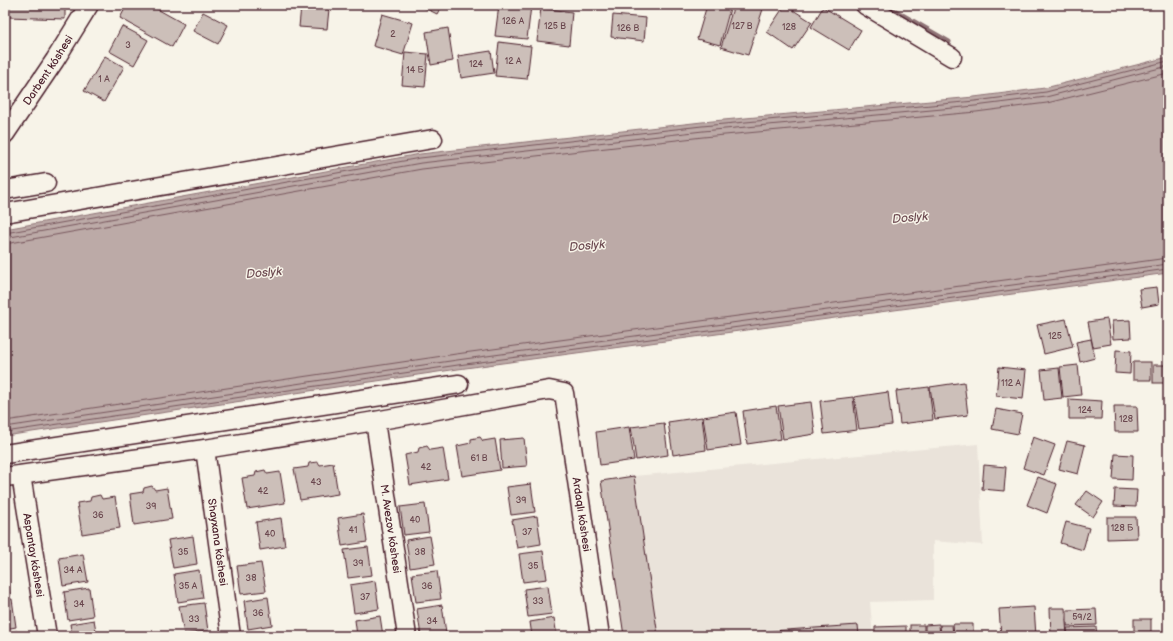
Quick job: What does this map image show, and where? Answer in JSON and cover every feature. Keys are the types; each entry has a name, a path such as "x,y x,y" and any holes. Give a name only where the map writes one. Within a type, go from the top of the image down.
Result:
{"street":[{"name":"Darbent kóshesi","path":"5,134 55,60 89,5"},
{"path":"865,5 952,57"},
{"path":"5,213 433,139"},
{"path":"5,190 46,183"},
{"path":"5,454 459,384"},
{"name":"Ardaqlı kóshesi","path":"374,421 549,390 564,393 600,636"},
{"path":"13,476 205,448 374,421"},
{"name":"M. Avezov kóshesi","path":"374,421 408,636"},
{"name":"Shayxana kóshesi","path":"205,448 231,636"},
{"name":"Aspantay kóshesi","path":"13,476 47,636"}],"shaded area":[{"path":"978,444 983,545 933,541 933,600 870,602 873,636 759,636 758,632 728,634 728,636 624,636 601,481 634,476"}],"water":[{"name":"Doslyk","path":"1168,57 1168,273 458,369 5,436 5,229 420,154 702,122 974,97 1045,88"}],"building":[{"path":"8,5 65,5 65,19 8,17"},
{"path":"127,5 150,5 184,24 172,47 120,18"},
{"path":"419,5 442,5 437,14"},
{"path":"499,5 531,6 527,39 495,36"},
{"path":"636,5 650,5 649,8"},
{"path":"707,5 731,5 720,45 697,39"},
{"path":"734,5 764,6 748,55 721,47"},
{"path":"785,5 812,22 793,50 767,32"},
{"path":"301,6 329,9 327,29 299,27"},
{"path":"823,7 861,30 849,50 811,27"},
{"path":"541,8 572,12 569,45 537,41"},
{"path":"203,12 228,25 218,44 193,31"},
{"path":"382,14 413,23 403,55 373,46"},
{"path":"613,15 646,18 644,41 611,37"},
{"path":"122,26 148,40 134,65 109,51"},
{"path":"448,28 453,61 431,65 426,32"},
{"path":"499,42 531,46 527,79 495,76"},
{"path":"491,51 494,73 461,78 458,56"},
{"path":"405,52 428,54 425,87 402,85"},
{"path":"105,56 124,67 104,102 84,91"},
{"path":"1157,287 1159,304 1142,307 1139,289"},
{"path":"1066,319 1073,347 1044,354 1037,325"},
{"path":"1107,319 1111,344 1093,347 1088,322"},
{"path":"1130,320 1131,338 1113,339 1112,321"},
{"path":"1168,320 1168,335 1164,321"},
{"path":"1091,339 1095,358 1080,362 1076,342"},
{"path":"1116,350 1131,351 1130,374 1115,373"},
{"path":"1133,362 1151,362 1151,380 1133,380"},
{"path":"1078,365 1081,395 1063,397 1060,367"},
{"path":"1153,365 1168,365 1168,383 1153,383"},
{"path":"999,367 1026,370 1023,399 996,396"},
{"path":"1059,368 1062,398 1044,400 1041,370"},
{"path":"964,382 968,415 935,419 930,387"},
{"path":"929,387 933,420 900,424 896,391"},
{"path":"888,392 892,425 859,429 854,397"},
{"path":"853,397 857,430 824,434 820,401"},
{"path":"1069,399 1102,401 1101,419 1069,419"},
{"path":"811,402 815,434 783,439 778,406"},
{"path":"776,406 781,439 747,444 743,411"},
{"path":"1114,406 1137,406 1138,432 1115,432"},
{"path":"996,409 1022,414 1018,434 992,429"},
{"path":"736,412 741,445 708,450 703,417"},
{"path":"702,417 706,450 673,455 668,422"},
{"path":"664,423 668,455 636,460 631,427"},
{"path":"629,427 634,460 600,465 596,432"},
{"path":"480,437 483,441 495,439 500,470 462,476 457,446 471,443 471,439"},
{"path":"1033,437 1055,445 1044,475 1023,468"},
{"path":"524,438 527,466 502,468 500,440"},
{"path":"1067,441 1085,445 1078,474 1059,469"},
{"path":"427,446 430,450 443,448 448,479 410,485 405,455 418,452 419,448"},
{"path":"1115,454 1133,455 1132,480 1113,479"},
{"path":"318,462 320,465 333,463 338,494 300,500 294,469 308,467 309,463"},
{"path":"984,465 1006,467 1004,491 982,489"},
{"path":"265,470 267,474 280,472 285,503 247,509 242,478 255,476 256,472"},
{"path":"634,476 658,636 624,636 601,481"},
{"path":"1038,477 1057,484 1047,513 1027,505"},
{"path":"531,484 535,512 511,515 507,487"},
{"path":"152,486 155,490 167,488 172,519 134,525 130,494 143,492 144,488"},
{"path":"1115,489 1137,490 1136,507 1114,506"},
{"path":"1087,491 1103,502 1093,517 1076,505"},
{"path":"100,495 102,499 115,497 120,528 82,534 77,503 90,501 91,497"},
{"path":"425,504 429,532 404,535 400,507"},
{"path":"363,514 367,542 342,546 338,518"},
{"path":"537,516 541,544 517,548 512,520"},
{"path":"1107,517 1136,517 1137,538 1107,539"},
{"path":"281,518 285,546 260,550 256,522"},
{"path":"1066,522 1089,528 1083,550 1060,543"},
{"path":"193,536 197,564 173,568 168,540"},
{"path":"430,536 435,564 410,568 406,540"},
{"path":"368,547 372,575 348,578 344,550"},
{"path":"543,551 547,579 523,582 519,554"},
{"path":"83,554 88,582 63,586 59,558"},
{"path":"261,563 266,591 241,594 237,566"},
{"path":"5,567 10,595 5,596"},
{"path":"199,570 203,598 178,602 174,574"},
{"path":"437,571 441,599 416,602 412,574"},
{"path":"375,581 379,609 354,613 350,585"},
{"path":"548,586 552,614 528,617 524,589"},
{"path":"89,588 93,616 68,620 64,592"},
{"path":"268,597 272,625 248,629 244,601"},
{"path":"12,599 16,627 5,629 5,600"},
{"path":"204,603 208,631 184,634 179,606"},
{"path":"442,605 446,633 421,636 417,609"},
{"path":"1034,607 1036,636 1001,636 999,609"},
{"path":"1050,608 1065,608 1067,636 1051,636"},
{"path":"1096,609 1097,625 1067,626 1067,610"},
{"path":"380,616 383,636 357,636 355,620"},
{"path":"554,618 557,636 532,636 530,622"},
{"path":"1134,619 1151,619 1151,632 1134,632"},
{"path":"94,620 97,636 72,636 70,624"},
{"path":"939,624 940,636 925,636 925,625"},
{"path":"953,624 973,624 973,636 954,636"},
{"path":"858,625 859,636 759,636 758,632"},
{"path":"910,625 924,625 924,636 910,636"},
{"path":"940,625 952,625 953,636 941,636"},
{"path":"906,626 906,636 875,636 875,627"},
{"path":"1096,627 1097,636 1068,636 1067,628"},
{"path":"17,631 17,636 5,636 5,633"},
{"path":"273,632 273,636 248,636"},
{"path":"728,634 728,636 708,636 708,635"}],"waterway":[{"path":"885,5 949,42"}]}
